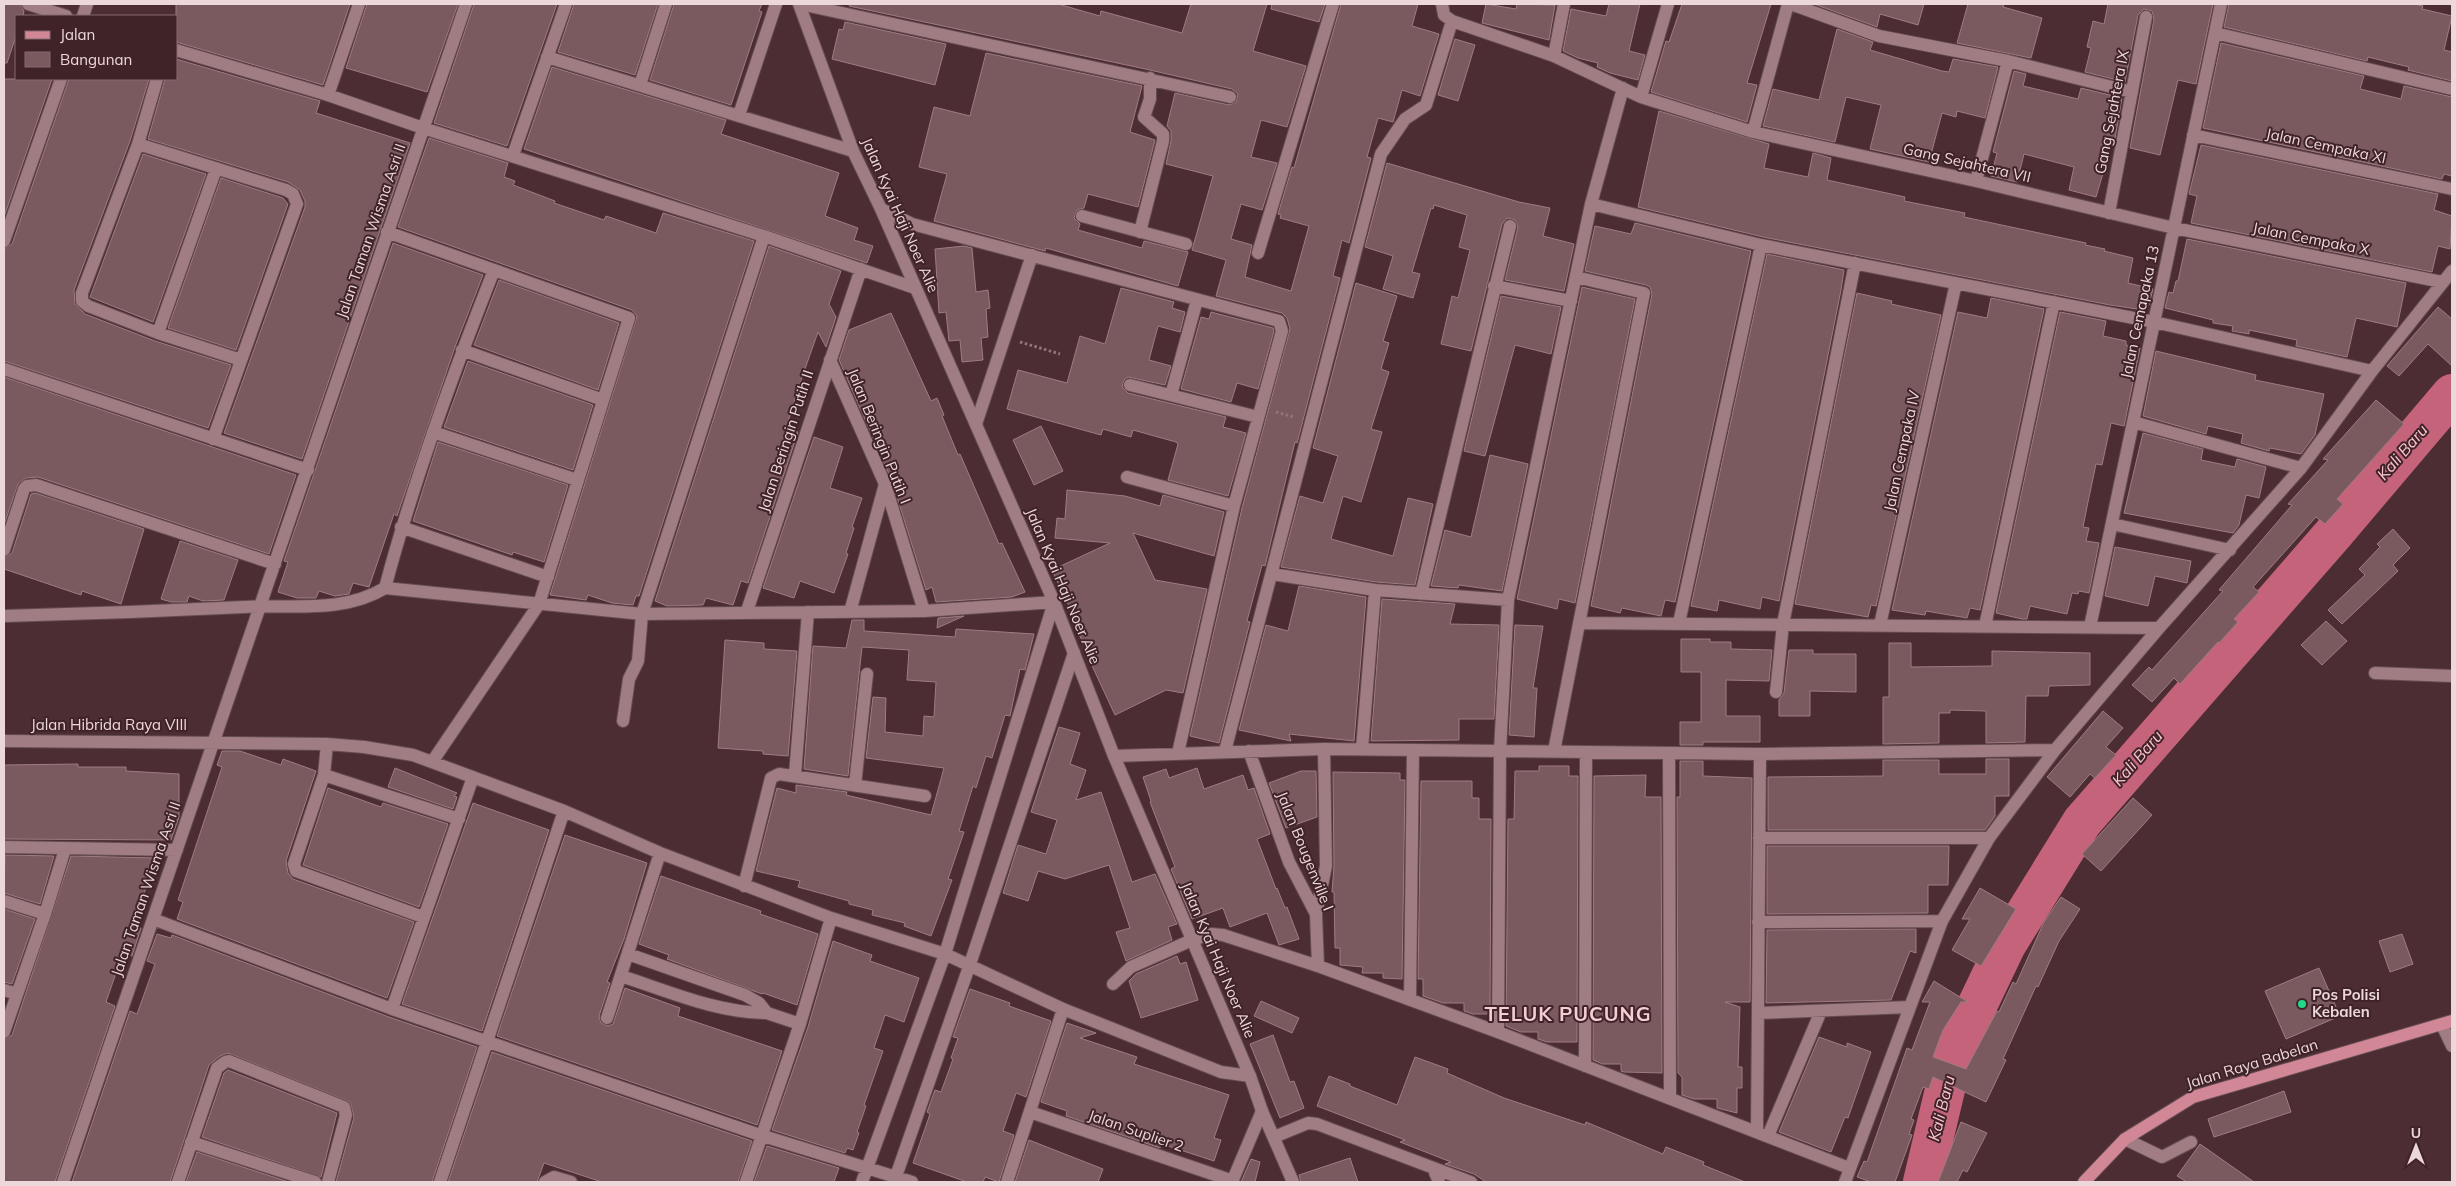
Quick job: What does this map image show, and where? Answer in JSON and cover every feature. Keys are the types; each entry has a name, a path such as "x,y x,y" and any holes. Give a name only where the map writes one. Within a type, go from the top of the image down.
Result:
{"main road":[{"name":"Jalan Raya Babelan","path":"2084,1182 2125,1139 2193,1097 2447,1023"}],"street":[{"path":"28,4 63,15"},
{"path":"328,95 359,4"},
{"name":"Jalan Taman Wisma Asri II","path":"63,1182 466,4"},
{"path":"513,155 566,4"},
{"path":"640,85 666,4"},
{"path":"739,115 776,4"},
{"path":"800,4 1150,78 1230,97"},
{"name":"Jalan Kyai Haji Noer Alie","path":"800,4 853,151 881,209 1054,602 1114,756 1250,1076 1262,1111 1292,1182"},
{"path":"1258,253 1333,4"},
{"path":"1225,751 1382,154 1405,119 1426,105 1452,21 1444,15 1442,4"},
{"path":"1554,56 1564,4"},
{"path":"1641,97 1668,4"},
{"path":"1753,132 1790,4 1879,36 2008,61 2132,92"},
{"name":"Jalan Cemapaka 13","path":"2090,627 2221,4"},
{"name":"Gang Sejahtera IX","path":"2109,213 2146,17"},
{"name":"Gang Sejahtera VII","path":"1452,21 1554,56 1641,97 1753,132 1976,181 2174,228"},
{"path":"2215,33 2452,89"},
{"path":"178,51 328,95 423,128 764,236 915,288"},
{"path":"547,57 853,151"},
{"path":"1976,181 2008,61"},
{"path":"1140,232 1163,141 1163,134 1144,117 1150,99 1150,78"},
{"path":"4,242 61,80"},
{"path":"156,80 138,144 82,293 82,301 88,306 158,333 241,360"},
{"path":"1498,1032 1500,751 1508,600 1591,204 1623,88"},
{"name":"Jalan Cempaka XI","path":"2194,135 2452,189"},
{"path":"138,144 286,190 293,194 297,204 213,439"},
{"path":"158,333 216,168"},
{"path":"1591,204 1761,245 2154,322 2372,371"},
{"path":"881,209 912,224 1279,321 1282,331 1234,506 1178,752"},
{"path":"1082,216 1186,244"},
{"path":"1420,594 1510,226"},
{"name":"Jalan Cempaka X","path":"2174,228 2442,282"},
{"path":"387,232 629,318 540,604 432,762"},
{"path":"623,721 629,679 638,661 642,614 764,236"},
{"path":"1679,623 1761,245"},
{"path":"976,424 1032,255"},
{"path":"1776,692 1783,624 1855,263"},
{"name":"Jalan Beringin Putih II","path":"747,611 861,269"},
{"path":"385,588 401,527 433,432 462,350 494,270"},
{"path":"1845,1182 1942,921 1989,838 2055,750 2159,628 2301,468 2372,371 2452,271"},
{"path":"1554,751 1644,293 1576,277"},
{"name":"Jalan Cempaka IV","path":"1880,625 1956,283"},
{"path":"1494,286 1571,301"},
{"path":"1171,395 1197,300"},
{"path":"1985,626 2054,302"},
{"path":"462,350 603,400"},
{"name":"Jalan Beringin Putih I","path":"830,360 885,484 924,611"},
{"path":"4,369 308,470"},
{"path":"1130,385 1259,412"},
{"path":"2133,422 2301,468"},
{"path":"433,432 578,480"},
{"path":"1127,477 1234,506"},
{"path":"850,612 885,484"},
{"path":"4,550 24,489 27,486 36,485 275,564"},
{"path":"2112,524 2230,550"},
{"path":"401,527 548,577"},
{"path":"1272,574 1375,590 1508,600"},
{"path":"4,616 260,606 316,607 343,604 370,597 385,588 642,614 747,611 924,611 1054,602 945,954 862,1182"},
{"path":"1362,749 1375,590"},
{"path":"795,775 808,612"},
{"path":"1579,623 2159,628"},
{"path":"895,1179 970,964 1074,653"},
{"path":"2375,673 2452,676"},
{"path":"855,785 867,674"},
{"name":"Jalan Hibrida Raya VIII","path":"4,741 327,744 364,747 413,755 564,810 744,886 831,918 945,954 1063,1009 1221,1072 1250,1076"},
{"path":"327,744 324,775 294,864 296,872 423,917"},
{"path":"1114,756 1178,752 1324,749 1760,754 2055,750"},
{"path":"1316,914 1326,866 1324,749"},
{"path":"1410,1000 1413,750"},
{"name":"Jalan Bougenville I","path":"1249,751 1289,862 1316,914 1318,966"},
{"path":"1585,1066 1586,752"},
{"path":"1669,752 1670,1098"},
{"path":"1760,754 1758,1014 1762,1134"},
{"path":"744,886 771,778 779,774 925,796"},
{"path":"324,775 459,819"},
{"path":"392,1010 473,777"},
{"path":"440,1182 564,810"},
{"path":"1759,838 1989,838"},
{"path":"4,847 177,850"},
{"path":"4,1032 45,914 65,849"},
{"path":"607,1018 660,852"},
{"path":"4,901 45,914"},
{"path":"746,1182 760,1135 800,1024 831,918"},
{"path":"153,919 392,1010 486,1040 760,1135 867,1167 895,1179 912,1182"},
{"path":"1758,922 1942,921"},
{"path":"1113,984 1131,967 1192,940 1210,934 1223,935 1318,966 1498,1032 1849,1168"},
{"path":"628,954 745,995 759,1003 767,1013"},
{"path":"621,976 705,1003 736,1010 767,1013 800,1024"},
{"path":"4,990 17,994"},
{"path":"1758,1014 1910,1007"},
{"path":"1007,1182 1063,1009"},
{"path":"1762,1134 1820,1011"},
{"path":"2447,1023 2452,1046"},
{"path":"178,1182 217,1068 229,1061 344,1106 346,1115 328,1182"},
{"path":"1232,1181 1262,1111"},
{"name":"Jalan Suplier 2","path":"1030,1112 1232,1181"},
{"path":"1274,1137 1308,1123 1317,1124 1471,1182"},
{"path":"2125,1139 2162,1156 2190,1142"},
{"path":"191,1142 315,1182"},
{"path":"1433,1168 1439,1182"},
{"path":"545,1182 554,1177 571,1182"}],"path":[{"path":"1006,338 1060,354"},
{"path":"1259,412 1312,422"}],"building":[{"path":"4,4 20,4 24,11 23,15 15,15 15,39 7,63 4,63"},
{"path":"176,4 350,4 323,85 178,43 178,15 176,15"},
{"path":"367,4 458,4 427,92 346,68"},
{"path":"474,4 557,4 507,146 434,123"},
{"path":"574,4 658,4 635,75 558,52"},
{"path":"674,4 762,4 759,11 762,12 731,105 650,80"},
{"path":"850,4 1058,4 1100,16 1101,11 1182,33 1191,4 1267,4 1253,51 1306,66 1287,127 1261,120 1251,157 1277,163 1262,210 1241,204 1231,239 1252,245 1245,277 1291,291 1309,226 1280,218 1281,215 1278,214 1292,167 1294,168 1341,4 1418,4 1412,26 1439,34 1420,96 1402,90 1393,122 1378,118 1367,157 1371,158 1349,243 1342,240 1333,276 1340,278 1297,443 1295,442 1265,566 1262,565 1247,621 1250,622 1219,743 1190,736 1242,508 1290,329 1287,318 1282,313 1216,296 1226,260 1192,250 1213,176 1166,164 1171,141 1171,131 1167,126 1175,93 1229,105 1236,102 1238,94 1232,89 849,6"},
{"path":"1272,4 1325,4 1319,22 1271,9"},
{"path":"1486,4 1516,9 1517,4 1555,5 1549,40 1482,23"},
{"path":"1609,4 1640,4 1629,51 1645,55 1638,80 1610,73 1597,67 1598,63 1578,58 1563,51 1571,9 1606,16"},
{"path":"1682,4 1771,4 1747,83 1757,85 1747,122 1651,92 1666,41 1669,42"},
{"path":"1814,4 1924,4 1918,25 1880,14 1877,27"},
{"path":"1968,4 2004,4 2003,7 2042,18 2031,58 1957,43"},
{"path":"2108,4 2213,4 2196,84 2178,80 2160,155 2130,148 2154,19 2152,11 2144,9 2138,15 2125,82 2085,72 2091,48 2087,47 2093,21 2104,24"},
{"path":"2229,4 2414,4 2423,6 2422,9 2452,16 2444,50 2452,52 2452,81 2408,70 2409,67 2368,57 2367,61 2224,27"},
{"path":"845,22 946,44 935,85 832,59 839,29 843,30"},
{"path":"1837,29 1873,42 1870,50 1942,71 1949,72 1953,59 1998,67 1985,118 1957,111 1956,117 1942,113 1929,162 1870,149 1881,105 1846,97 1835,142 1763,126 1773,89 1819,100"},
{"path":"1455,39 1475,45 1458,101 1438,95"},
{"path":"2221,43 2364,76 2360,89 2401,99 2404,86 2452,97 2452,176 2444,174 2442,179 2203,128"},
{"path":"986,53 1142,86 1130,132 1155,140 1138,207 1088,194 1084,208 1077,210 1074,218 1080,224 1078,230 1142,248 1144,241 1188,252 1178,286 1046,248 1045,251 934,221 947,174 919,167 934,107 970,116"},
{"path":"178,60 320,101 316,113 410,143 302,459 224,433 305,207 305,201 300,190 288,182 148,139 165,80 178,80"},
{"path":"552,67 726,120 721,134 839,173 825,216 858,228 854,240 873,246 867,263 524,149"},
{"path":"2014,71 2026,74 2023,86 2078,99 2081,88 2122,98 2114,144 2112,143 2096,197 2069,190 2074,167 2024,154 2017,182 1991,176 1997,153 1993,152"},
{"path":"4,79 52,80 4,217"},
{"path":"69,80 149,80 130,141 74,290 75,304 85,314 155,341 231,365 208,428 4,361 4,249 12,244"},
{"path":"1659,111 1769,144 1764,168 1808,177 1813,153 1831,158 1827,180 1905,197 1904,201 1965,213 1964,217 2086,243 2085,245 2133,258 2128,283 2153,289 2149,305 2139,303 2137,309 2110,305 1763,237 1638,207"},
{"path":"429,138 508,163 504,177 515,181 513,185 555,201 554,203 604,220 606,216 656,233 663,213 754,241 639,596 636,596 633,605 612,603 588,595 586,600 550,595 637,316 632,310 398,227"},
{"path":"2201,145 2438,194 2434,210 2452,216 2450,249 2438,246 2432,272 2191,223 2197,196 2189,194"},
{"path":"143,154 206,174 153,322 90,297"},
{"path":"1387,163 1519,202 1550,208 1543,236 1574,244 1564,291 1505,280 1518,227 1515,220 1507,218 1502,224 1471,351 1441,344 1452,296 1458,298 1470,250 1459,247 1467,215 1434,205 1433,209 1431,208 1412,272 1420,274 1413,298 1383,289 1393,256 1365,247"},
{"path":"221,178 283,198 288,204 236,350 168,328"},
{"path":"1635,223 1751,251 1675,602 1665,600 1661,616 1622,608 1620,613 1591,606 1652,294 1650,287 1646,285 1585,271 1595,226 1631,234"},
{"path":"2187,239 2406,283 2397,327 2356,318 2347,357 2296,346 2297,340 2249,330 2249,334 2232,331 2233,326 2213,323 2213,320 2165,308 2169,292 2173,293 2176,281 2178,281"},
{"path":"393,243 483,275 455,347 397,516 394,514 369,587 353,583 349,594 335,596 319,591 316,598 297,598 278,592 288,562 284,561"},
{"path":"769,246 841,271 829,304 836,317 826,347 818,332 799,386 786,428 798,432 748,583 741,581 733,605 706,598 703,605 667,606 655,601"},
{"path":"964,246 972,248 976,292 988,290 990,308 986,309 988,337 981,338 983,360 962,362 960,340 949,341 946,312 939,313 935,249"},
{"path":"1767,254 1844,270 1779,601 1762,597 1760,609 1719,600 1717,611 1691,606"},
{"path":"499,280 619,323 598,390 474,345"},
{"path":"1356,283 1397,296 1383,341 1389,343 1381,369 1389,372 1371,429 1382,432 1361,502 1343,496 1331,539 1393,556 1408,498 1433,504 1415,585 1376,582 1281,567 1300,496 1323,503 1338,456 1313,448"},
{"path":"1582,287 1635,299 1575,603 1559,599 1557,609 1517,599"},
{"path":"1121,288 1174,302 1172,308 1185,312 1180,332 1158,326 1149,360 1171,366 1165,385 1128,377 1124,380 1122,387 1128,393 1226,417 1223,427 1246,433 1228,496 1168,480 1178,444 1176,442 1133,430 1131,437 1103,429 1101,435 1007,409 1018,370 1067,383 1080,336 1105,344"},
{"path":"1857,293 1892,301 1891,304 1941,315 1876,606 1871,605 1868,617 1795,604"},
{"path":"1501,296 1561,307 1551,354 1515,345 1485,456 1464,451"},
{"path":"1991,298 2044,309 1980,610 1970,608 1967,618 1926,611 1925,615 1892,610 1958,312 1987,318"},
{"path":"2438,307 2452,319 2452,366 2428,344 2399,376 2387,366"},
{"path":"1211,312 1273,328 1274,331 1258,389 1237,383 1231,402 1181,389 1201,317 1209,319"},
{"path":"2060,312 2106,321 2103,336 2126,341 2126,345 2140,348 2124,426 2111,423 2102,465 2096,464 2088,502 2083,527 2089,528 2086,541 2099,543 2089,593 2079,591 2078,594 2072,593 2067,614 2030,606 2027,619 2022,619 1996,613"},
{"path":"891,313 931,401 937,398 944,415 942,416 958,455 960,454 999,544 1002,543 1025,592 1012,597 936,602 932,587 926,590 892,481 839,360 849,330"},
{"path":"2156,351 2256,375 2255,380 2324,394 2315,435 2301,454 2270,448 2269,451 2241,443 2243,434 2208,426 2206,434 2143,416"},
{"path":"468,361 593,405 573,470 444,427"},
{"path":"4,377 296,475 269,554 38,477 26,478 18,484 4,525"},
{"path":"2376,400 2404,424 2337,499 2343,504 2325,524 2316,517 2253,587 2259,592 2234,619 2238,622 2219,643 2180,684 2174,678 2152,702 2132,685 2149,667 2152,670 2223,591 2219,590 2292,505 2288,504 2328,460 2323,459"},
{"path":"1041,426 1063,471 1034,485 1013,440"},
{"path":"2143,433 2203,449 2201,460 2235,467 2237,459 2266,467 2259,498 2246,495 2239,525 2233,533 2124,513"},
{"path":"814,437 843,447 830,488 862,498 852,527 854,528 846,553 848,554 834,593 800,581 794,598 763,588"},
{"path":"438,442 568,485 544,562 513,552 512,555 413,521"},
{"path":"1490,455 1528,464 1502,591 1459,585 1458,588 1431,586 1445,530 1471,537"},
{"path":"1067,490 1125,496 1160,506 1163,495 1224,512 1214,556 1133,533 1155,580 1207,589 1183,693 1166,690 1115,715 1074,624 1077,623 1052,570 1110,543 1055,538 1057,518 1065,519"},
{"path":"35,493 144,529 121,604 82,591 81,595 4,569 4,558 12,553 31,494"},
{"path":"2393,529 2410,548 2393,565 2398,571 2342,624 2328,610 2365,575 2359,569 2380,547 2377,544"},
{"path":"180,541 238,560 224,600 203,601 189,596 187,602 171,602 161,599"},
{"path":"2115,547 2191,561 2187,583 2155,576 2148,606 2105,596"},
{"path":"1299,586 1366,597 1354,741 1289,734 1291,741 1239,730 1266,625 1288,631"},
{"path":"1382,599 1455,604 1450,624 1499,625 1494,719 1459,719 1459,740 1371,741"},
{"path":"964,616 937,628 938,618"},
{"path":"852,620 864,620 864,631 955,637 956,629 1034,634 1025,670 1020,669 1010,716 1005,715 992,758 986,756 976,788 973,786 959,831 964,832 948,879 952,880 931,936 904,926 905,923 872,915 873,910 849,904 849,901 798,887 800,881 756,871 777,788 796,793 796,785 847,792 846,795 931,815 944,768 866,758 873,697 886,698 885,732 923,736 924,716 934,717 936,682 907,680 909,650 862,647 848,776 804,769 813,646 846,648"},
{"path":"2326,621 2347,641 2322,665 2301,645"},
{"path":"1515,625 1543,626 1533,688 1537,688 1534,737 1509,735"},
{"path":"1681,639 1710,639 1710,642 1731,642 1731,649 1772,650 1769,681 1726,680 1726,716 1760,716 1760,742 1703,742 1703,745 1680,745 1680,722 1701,722 1701,672 1681,672"},
{"path":"725,640 764,643 764,649 797,651 788,756 763,754 763,751 718,748"},
{"path":"1889,643 1911,643 1911,667 1992,666 1992,651 2090,653 2090,685 2049,686 2048,696 2026,696 2025,742 1986,743 1986,711 1950,710 1950,713 1939,713 1939,743 1883,744 1883,697 1889,697"},
{"path":"1789,650 1813,650 1813,654 1856,654 1856,692 1810,691 1810,716 1779,716 1779,700 1784,693"},
{"path":"2103,711 2123,728 2106,747 2116,755 2095,778 2090,774 2070,797 2047,777"},
{"path":"1059,727 1080,733 1070,764 1086,770 1076,800 1101,792 1132,882 1155,874 1177,924 1168,927 1172,940 1126,961 1116,932 1130,928 1109,865 1065,879 1038,871 1028,901 1003,893 1018,845 1046,854 1057,820 1031,812"},
{"path":"222,751 240,751 281,765 283,759 316,771 286,861 288,873 293,879 414,922 387,998 177,919 183,902 178,900 222,767 217,765"},
{"path":"1986,759 2009,759 2009,796 1995,796 1995,816 1985,830 1768,830 1768,777 1883,776 1883,760 1939,760 1939,774 1986,774"},
{"path":"1680,761 1703,761 1703,776 1752,778 1750,1002 1725,1002 1740,1007 1738,1067 1742,1067 1742,1088 1737,1088 1737,1113 1717,1108 1717,1099 1694,1099 1682,1095 1682,1077 1678,1073 1677,797 1680,797"},
{"path":"78,764 78,767 126,767 126,771 179,774 179,817 171,840 4,839 4,765"},
{"path":"1539,766 1569,766 1569,776 1578,776 1577,1042 1547,1042 1538,1039 1538,1032 1521,1032 1506,1026 1508,819 1514,819 1515,771 1539,771"},
{"path":"395,768 457,793 454,796 457,797 453,809 388,787"},
{"path":"1197,768 1204,789 1243,775 1248,790 1254,788 1270,834 1257,839 1276,889 1285,908 1287,907 1299,939 1279,945 1267,913 1230,927 1223,908 1192,919 1171,869 1175,867 1150,802 1143,777 1166,769 1169,778"},
{"path":"1301,771 1316,771 1317,817 1286,828 1269,783"},
{"path":"1333,772 1400,773 1400,780 1405,780 1402,979 1383,978 1383,973 1362,973 1363,967 1340,965 1340,948 1335,948 1334,892 1332,892 1334,866"},
{"path":"1646,775 1645,797 1661,797 1662,1073 1624,1072 1621,1071 1621,1064 1603,1064 1593,1060 1594,776"},
{"path":"1421,781 1472,781 1472,798 1479,798 1479,819 1491,819 1490,1014 1473,1014 1464,1011 1464,1003 1443,1003 1423,996 1423,979 1418,979"},
{"path":"328,788 381,807 383,803 448,824 419,907 303,865"},
{"path":"2133,798 2152,815 2101,871 2082,854"},
{"path":"473,803 549,830 482,1031 402,1004"},
{"path":"565,835 647,863 624,939 607,982 610,983 599,1016 601,1023 608,1026 613,1024 625,988 680,1008 678,1016 782,1051 757,1125 497,1036"},
{"path":"1767,846 1949,846 1948,885 1928,885 1928,913 1767,914"},
{"path":"5,855 54,856 40,904 4,893"},
{"path":"71,856 156,858 133,926 141,928 132,956 123,953 106,1002 115,1006 55,1182 4,1182 4,1040 12,1035"},
{"path":"661,876 761,911 760,914 818,934 797,1005 667,959 669,955 639,944"},
{"path":"1980,888 2016,909 1981,966 1952,950 1970,919 1962,919"},
{"path":"2061,897 2080,909 2059,941 2038,987 2036,986 2003,1059 2006,1060 1986,1102 1933,1077 1929,1089 1923,1087 1911,1119 1914,1120 1909,1134 1912,1135 1895,1182 1871,1182 1857,1177 1864,1161 1867,1162 1907,1048 1912,1050 1930,1002 1922,1002 1934,981 1968,1002 1961,1002 1943,1030 1933,1057 1966,1069 1997,1011 1999,1012 2013,982 2016,984 2044,922"},
{"path":"4,909 35,919 12,984 4,982"},
{"path":"1916,929 1916,953 1910,951 1891,1000 1766,1003 1767,930"},
{"path":"157,934 171,938 172,935 389,1017 477,1047 432,1182 336,1182 354,1117 350,1102 228,1053 220,1056 209,1065 170,1182 72,1182 130,1011 137,1014 155,964 147,961"},
{"path":"2402,934 2413,964 2390,972 2379,941"},
{"path":"833,941 872,955 870,961 919,978 904,1022 885,1015 874,1048 883,1051 864,1105 866,1106 853,1150 847,1148 845,1153 772,1130 808,1027"},
{"path":"1177,956 1180,964 1186,962 1198,1000 1141,1018 1129,981 1136,974"},
{"name":"Pos Polisi Kebalen","path":"2319,968 2340,1016 2286,1039 2265,991"},
{"path":"970,989 1010,1003 1009,1006 1051,1021 1026,1097 1016,1093 1003,1131 1014,1135 999,1182 985,1177 983,1182 967,1182 913,1163 930,1114 927,1112 935,1090 941,1092 953,1059 951,1058 958,1038 953,1037"},
{"path":"1261,1001 1299,1018 1292,1033 1254,1016"},
{"path":"1067,1023 1096,1033 1080,1038 1137,1057 1134,1064 1229,1095 1214,1138 1221,1140 1214,1161 1162,1144 1160,1148 1066,1116 1067,1111 1041,1102"},
{"path":"1273,1035 1290,1082 1294,1081 1304,1108 1280,1118 1250,1044"},
{"path":"1819,1037 1847,1047 1847,1043 1871,1052 1848,1118 1845,1117 1831,1152 1779,1132"},
{"path":"492,1052 752,1141 738,1182 602,1182 544,1163 537,1182 448,1182"},
{"path":"1415,1057 1448,1069 1447,1073 1504,1098 1585,1125 1586,1122 1663,1154 1666,1147 1704,1162 1703,1165 1745,1182 1486,1182 1474,1174 1445,1164 1451,1162 1400,1142 1405,1140 1317,1106 1329,1076 1397,1105"},
{"path":"228,1070 337,1113 321,1177 202,1137 224,1073"},
{"path":"2284,1091 2291,1112 2214,1137 2208,1119"},
{"path":"1961,1122 1987,1133 1967,1172 1963,1170 1957,1182 1938,1182"},
{"path":"1029,1140 1103,1169 1098,1182 1015,1182"},
{"path":"2200,1144 2254,1182 2187,1182 2177,1176"},
{"path":"767,1146 839,1168 834,1182 754,1182"},
{"path":"197,1152 289,1182 186,1182"},
{"path":"1350,1158 1358,1182 1301,1182 1299,1175"},
{"path":"1251,1159 1260,1162 1255,1182 1241,1182"}],"waterway":[{"name":"Kali Baru","path":"1923,1182 1953,1056 2006,945 2082,822 2335,532 2452,394"}],"place":[{"name":"Pos Polisi Kebalen","path":"2302,1004"}],"district":[{"name":"TELUK PUCUNG","path":"1568,1014"}]}
